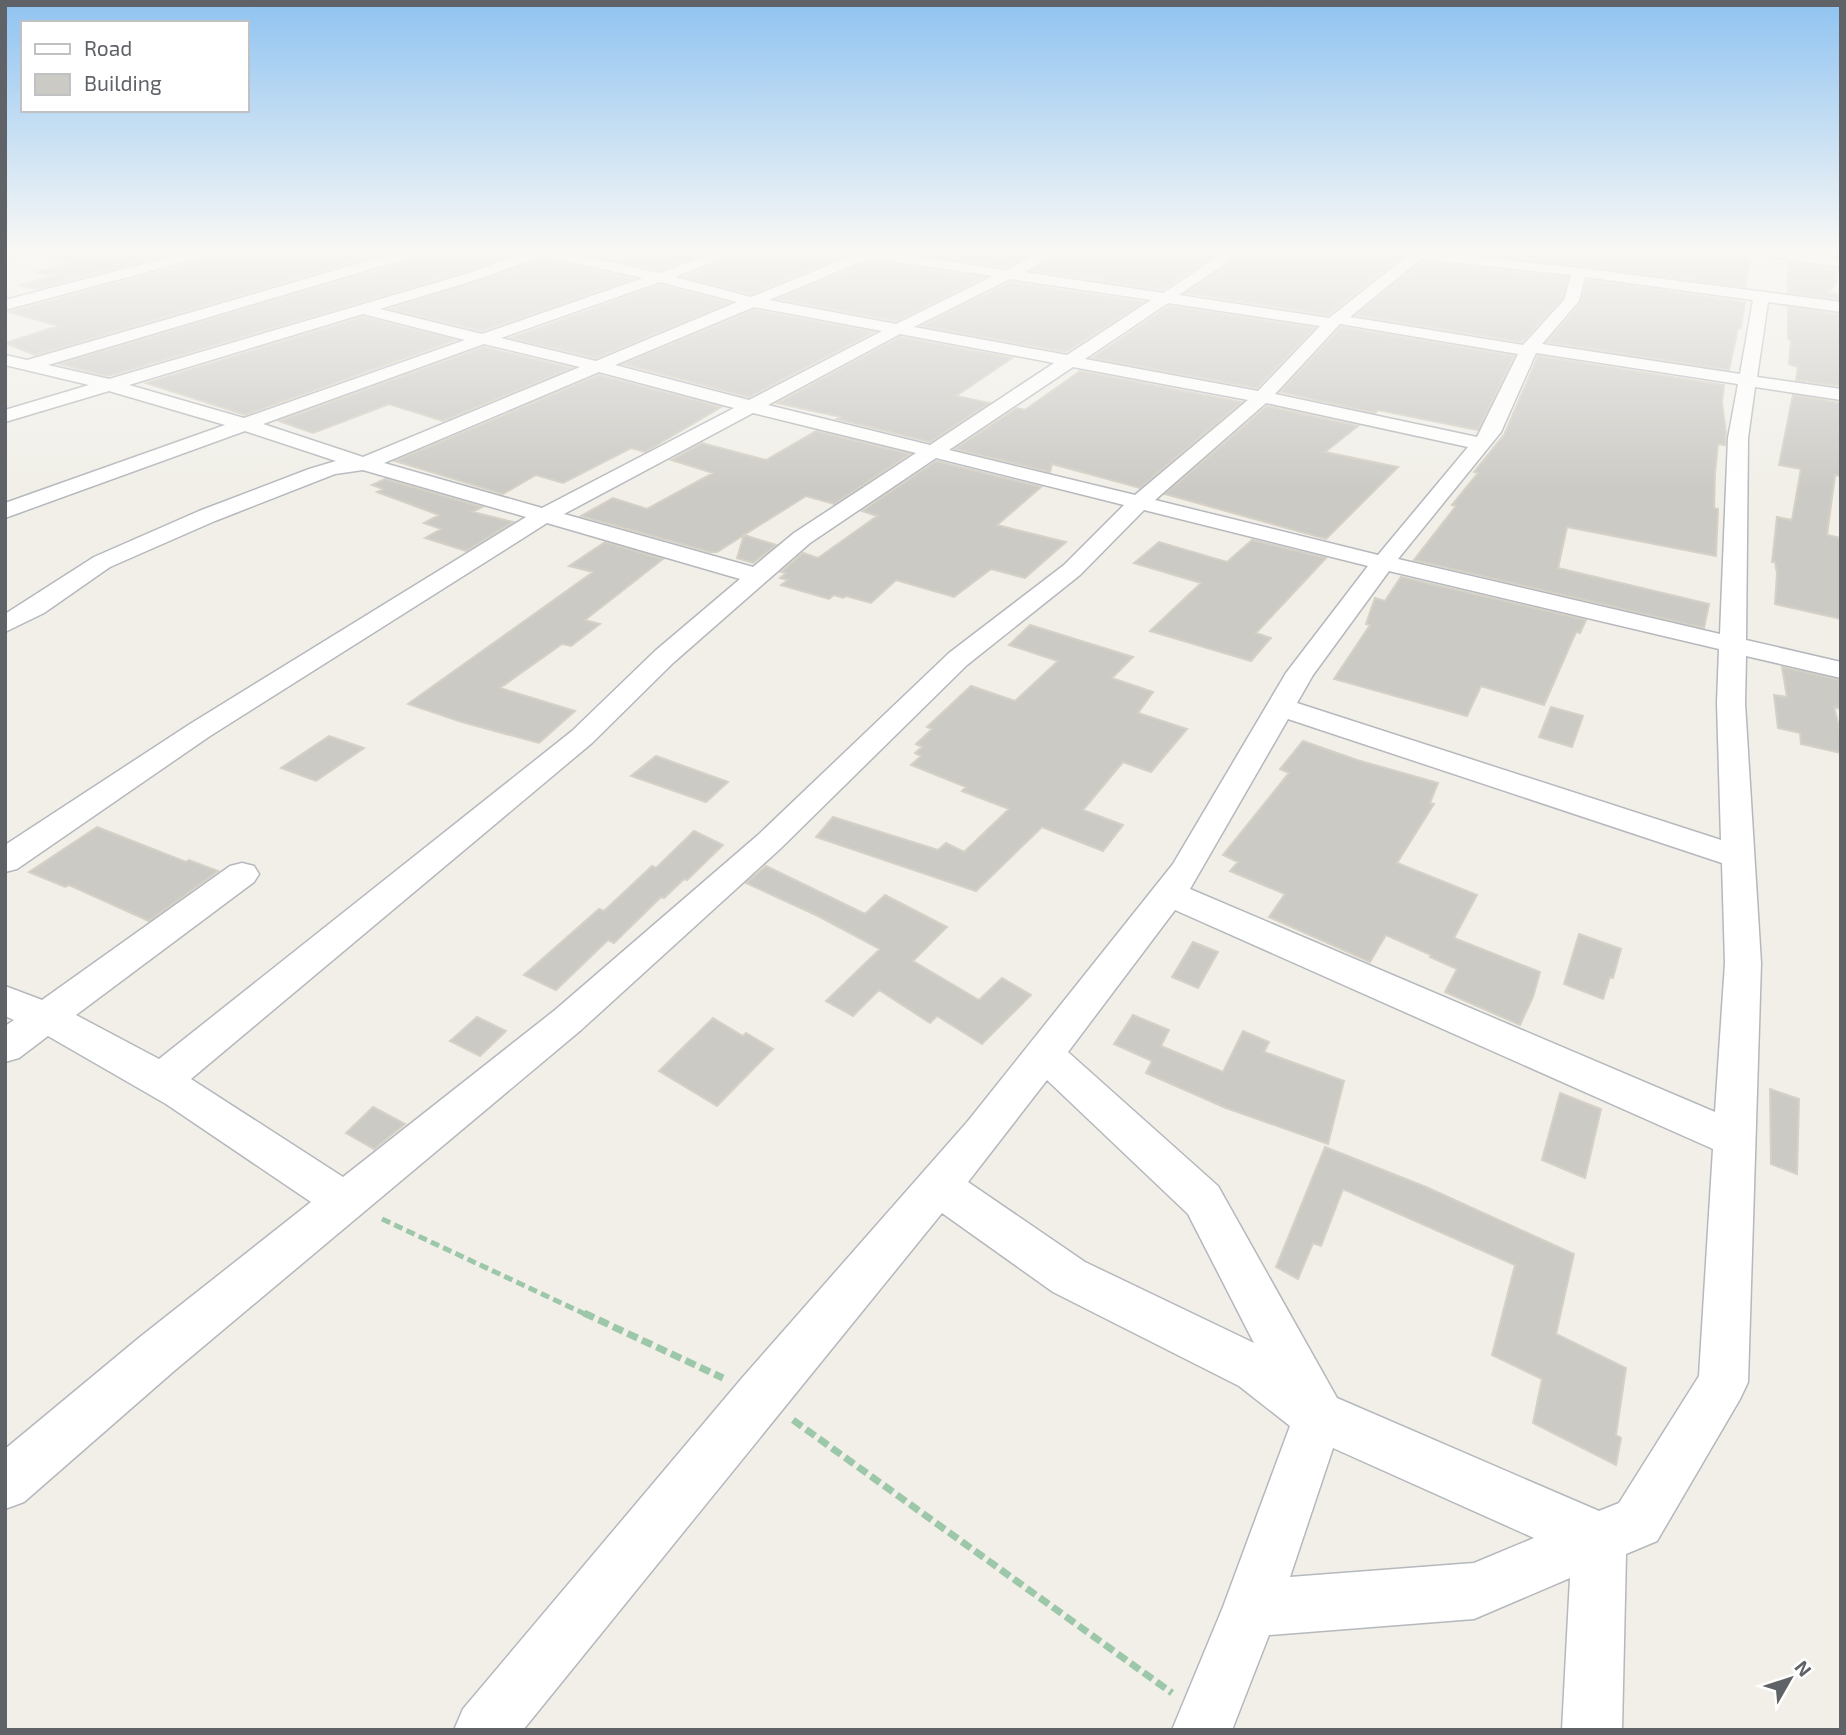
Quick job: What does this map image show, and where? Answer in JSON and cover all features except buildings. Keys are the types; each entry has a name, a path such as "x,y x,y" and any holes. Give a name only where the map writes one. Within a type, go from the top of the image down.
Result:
{"street":[{"path":"5,372 153,329"},
{"path":"5,416 294,329"},
{"path":"439,329 654,379 753,407 1383,563 1841,670"},
{"path":"5,511 513,329"},
{"path":"5,624 35,608 102,562 207,516 316,473 364,464 686,329"},
{"path":"5,861 200,730 545,515 898,329 1262,397 1482,444"},
{"path":"163,1079 582,737 664,657 802,538 1118,329"},
{"path":"5,1483 158,1354 578,1011 769,842 958,659 1072,570 1140,502 1262,397 1326,329"},
{"path":"1389,329 1841,395"},
{"path":"484,1730 760,1396 939,1186 1186,871 1300,673 1383,563 1491,432 1529,349 1547,329"},
{"path":"1251,1608 1474,1591 1638,1522 1723,1382 1743,963 1731,703 1738,438 1756,329"},
{"path":"5,360 106,384 244,424 364,464 757,576"},
{"path":"1280,707 1738,857"},
{"path":"5,1047 242,874"},
{"path":"1168,893 1734,1139"},
{"path":"5,1000 47,1017 163,1079 345,1202"},
{"path":"1044,1054 1203,1200 1319,1416 1251,1608 1203,1723"},
{"path":"939,1186 1069,1277 1256,1369 1319,1416 1599,1539"},
{"path":"1592,1730 1599,1539"}],"path":[{"path":"345,1202 760,1396 1203,1723"}]}
